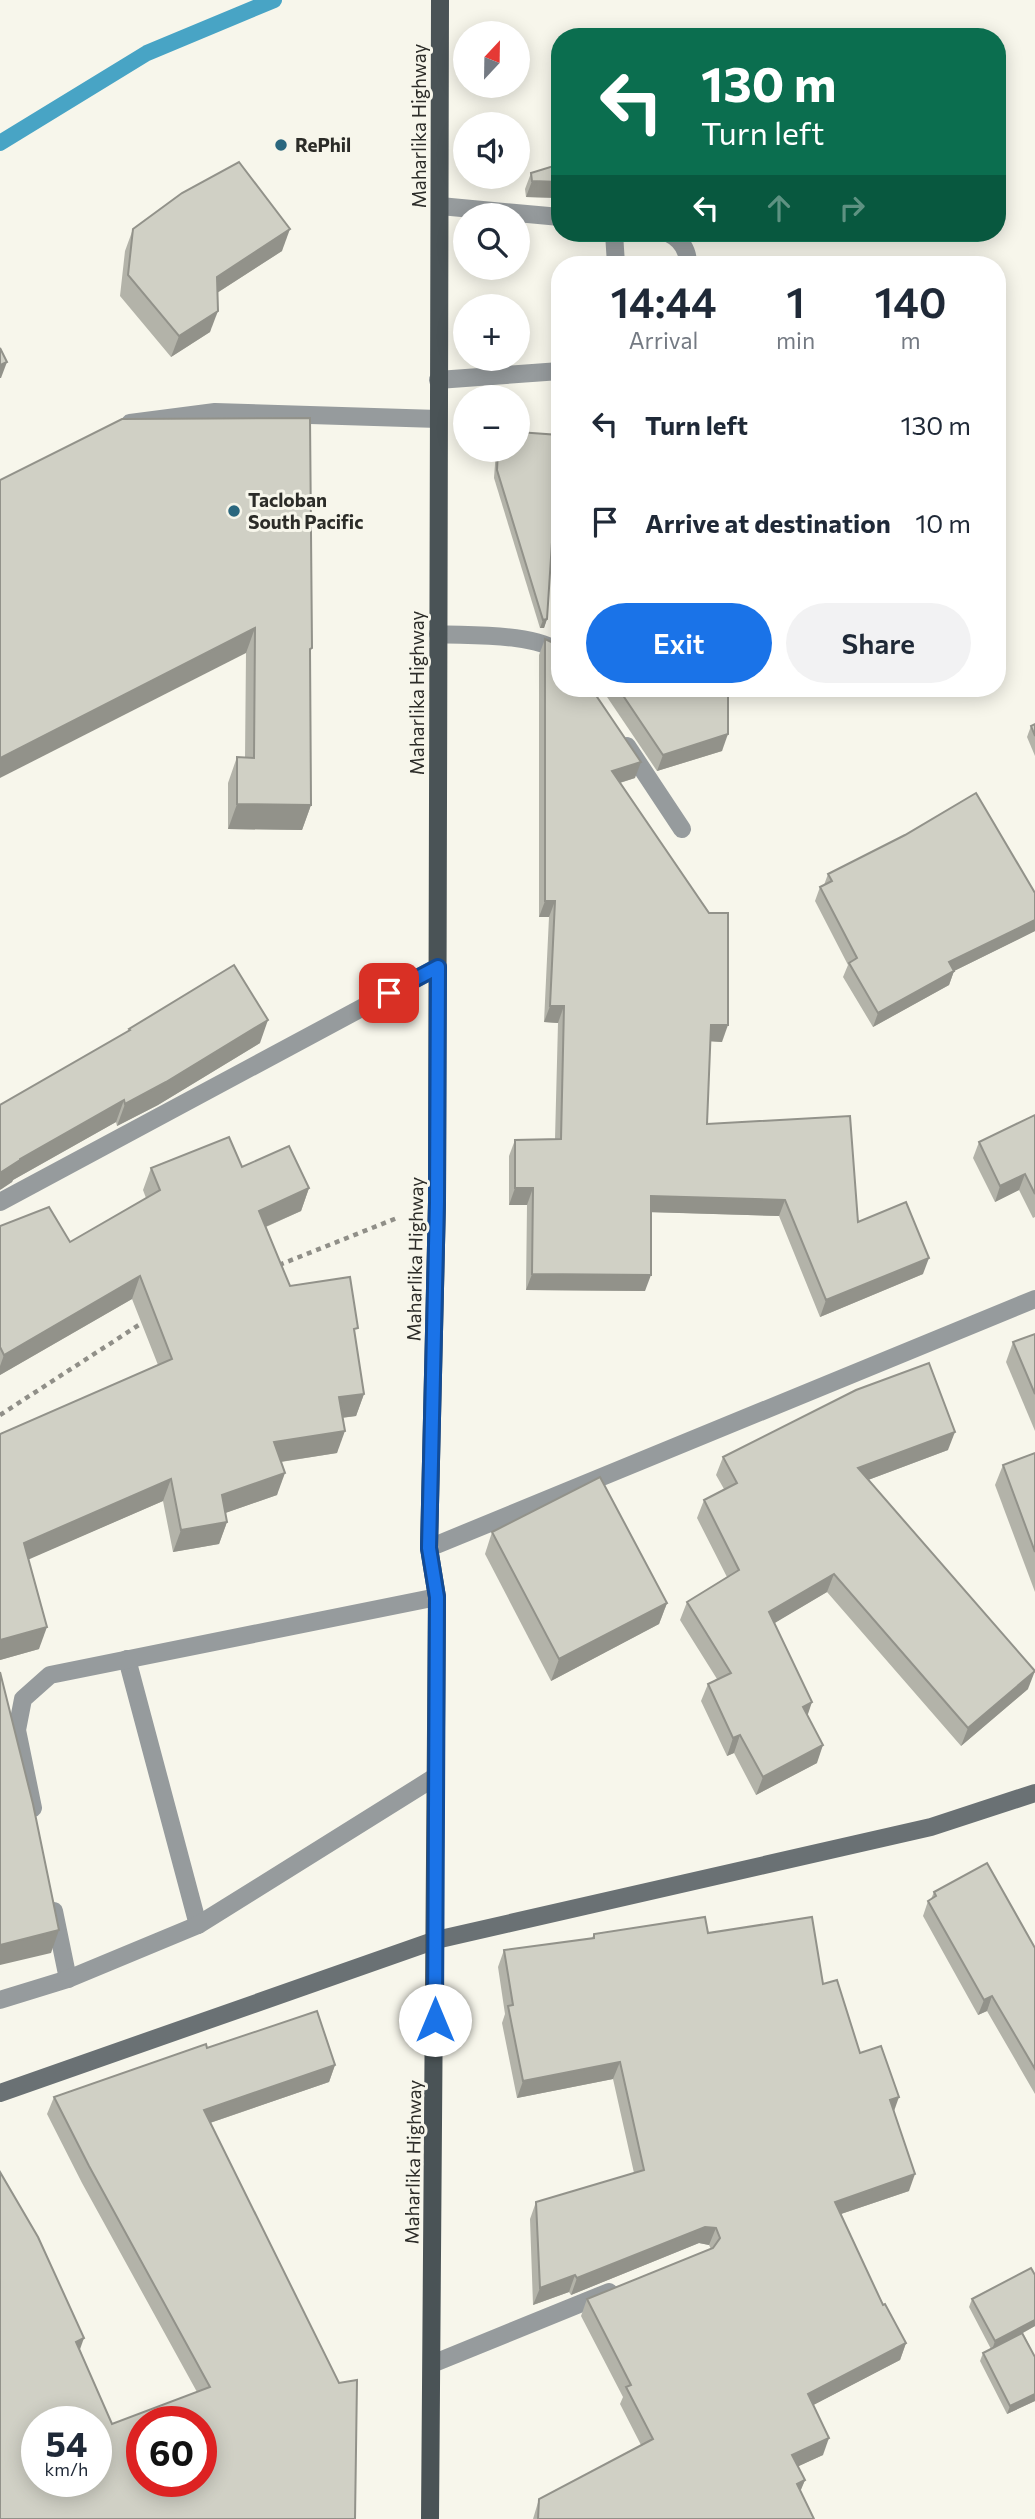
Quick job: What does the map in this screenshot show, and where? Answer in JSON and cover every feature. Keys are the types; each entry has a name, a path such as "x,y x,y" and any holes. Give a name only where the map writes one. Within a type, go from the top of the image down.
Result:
{"main road":[{"name":"Maharlika Highway","path":"430,2519 437,1597 429,1548 437,1202 440,0"}],"street":[{"path":"440,206 551,216"},
{"path":"438,380 551,372"},
{"path":"108,432 134,421 215,412 439,419"},
{"path":"438,634 531,640 551,647"},
{"path":"617,731 682,829"},
{"path":"0,1202 438,967"},
{"path":"429,1548 1035,1299"},
{"path":"36,1822 17,1730 23,1699 50,1675 437,1597"},
{"path":"127,1659 198,1925"},
{"path":"0,2000 68,1979 198,1925 435,1777"},
{"path":"0,2093 436,1940 931,1827 1035,1793"},
{"path":"49,1887 68,1979"},
{"path":"432,2364 626,2285"}],"path":[{"path":"269,1269 437,1202"},
{"path":"0,1415 152,1316"}],"building":[{"path":"239,162 290,229 217,277 218,311 179,336 128,275 133,229 182,193"},
{"path":"551,167 551,182 532,181 531,173"},
{"path":"0,348 7,362 0,365"},
{"path":"310,418 311,805 237,804 237,757 254,758 255,628 0,758 0,480 122,419"},
{"path":"530,433 551,434 551,558 547,619 543,620 497,470 497,462 530,462"},
{"path":"545,639 551,642 551,697 597,697 641,762 612,771 709,913 728,913 728,1025 711,1025 707,1124 850,1116 858,1222 906,1202 929,1258 826,1300 785,1200 651,1196 651,1275 532,1274 533,1188 515,1188 515,1140 561,1139 564,1006 550,1006 555,901 545,901"},
{"path":"624,697 728,697 728,734 663,755"},
{"path":"976,793 1035,893 1035,920 949,962 954,971 878,1013 849,963 857,958 820,887 832,881 828,874 905,835"},
{"path":"234,965 268,1020 166,1082 125,1104 124,1100 0,1173 0,1105 130,1030"},
{"path":"1035,1115 1035,1194 1025,1174 1000,1186 979,1142"},
{"path":"229,1137 242,1167 289,1146 309,1188 259,1211 290,1286 350,1277 358,1328 354,1329 364,1394 339,1397 345,1431 274,1442 285,1473 222,1495 227,1522 181,1530 171,1479 24,1543 47,1627 0,1640 0,1434 172,1359 140,1276 4,1355 0,1347 0,1226 49,1207 70,1242 160,1190 151,1168"},
{"path":"1035,1334 1035,1394 1013,1342"},
{"path":"929,1363 955,1432 858,1468 1035,1671 968,1728 834,1574 769,1612 812,1702 803,1707 823,1745 763,1777 740,1735 733,1738 708,1684 731,1673 687,1602 739,1570 704,1500 737,1483 723,1457 856,1390"},
{"path":"1035,1453 1035,1552 1003,1465"},
{"path":"600,1477 667,1603 559,1659 492,1532"},
{"path":"0,1672 33,1804 59,1930 0,1945"},
{"path":"987,1863 1035,1948 1035,2069 992,1996 984,2000 928,1901 936,1896 934,1892"},
{"path":"705,1917 708,1933 812,1917 823,1984 837,1980 860,2053 881,2046 899,2097 890,2100 915,2174 835,2202 883,2305 885,2304 906,2343 808,2394 829,2438 792,2455 805,2480 797,2484 814,2519 538,2519 539,2499 653,2439 626,2387 631,2385 587,2299 713,2248 720,2238 716,2228 705,2227 577,2278 575,2275 540,2288 536,2202 644,2170 620,2062 523,2081 508,2006 513,2005 504,1950 594,1938 594,1934"},
{"path":"317,2011 335,2065 204,2110 339,2383 357,2380 355,2519 0,2519 0,2172 38,2237 84,2338 76,2342 104,2406 21,2406 21,2497 112,2497 112,2424 126,2419 126,2497 217,2497 217,2406 160,2406 210,2387 54,2097 206,2044 207,2048"},
{"path":"1031,2268 1035,2275 1035,2320 995,2341 972,2299"},
{"path":"1022,2333 1035,2357 1035,2394 1010,2406 983,2353"}],"waterway":[{"path":"0,143 147,53 274,0"}],"place":[{"name":"RePhil","path":"281,145"},
{"name":"Tacloban South Pacific","path":"234,511"}],"route":[{"path":"389,993 438,967 437,1202 429,1548 437,1597 435,2020"}]}
